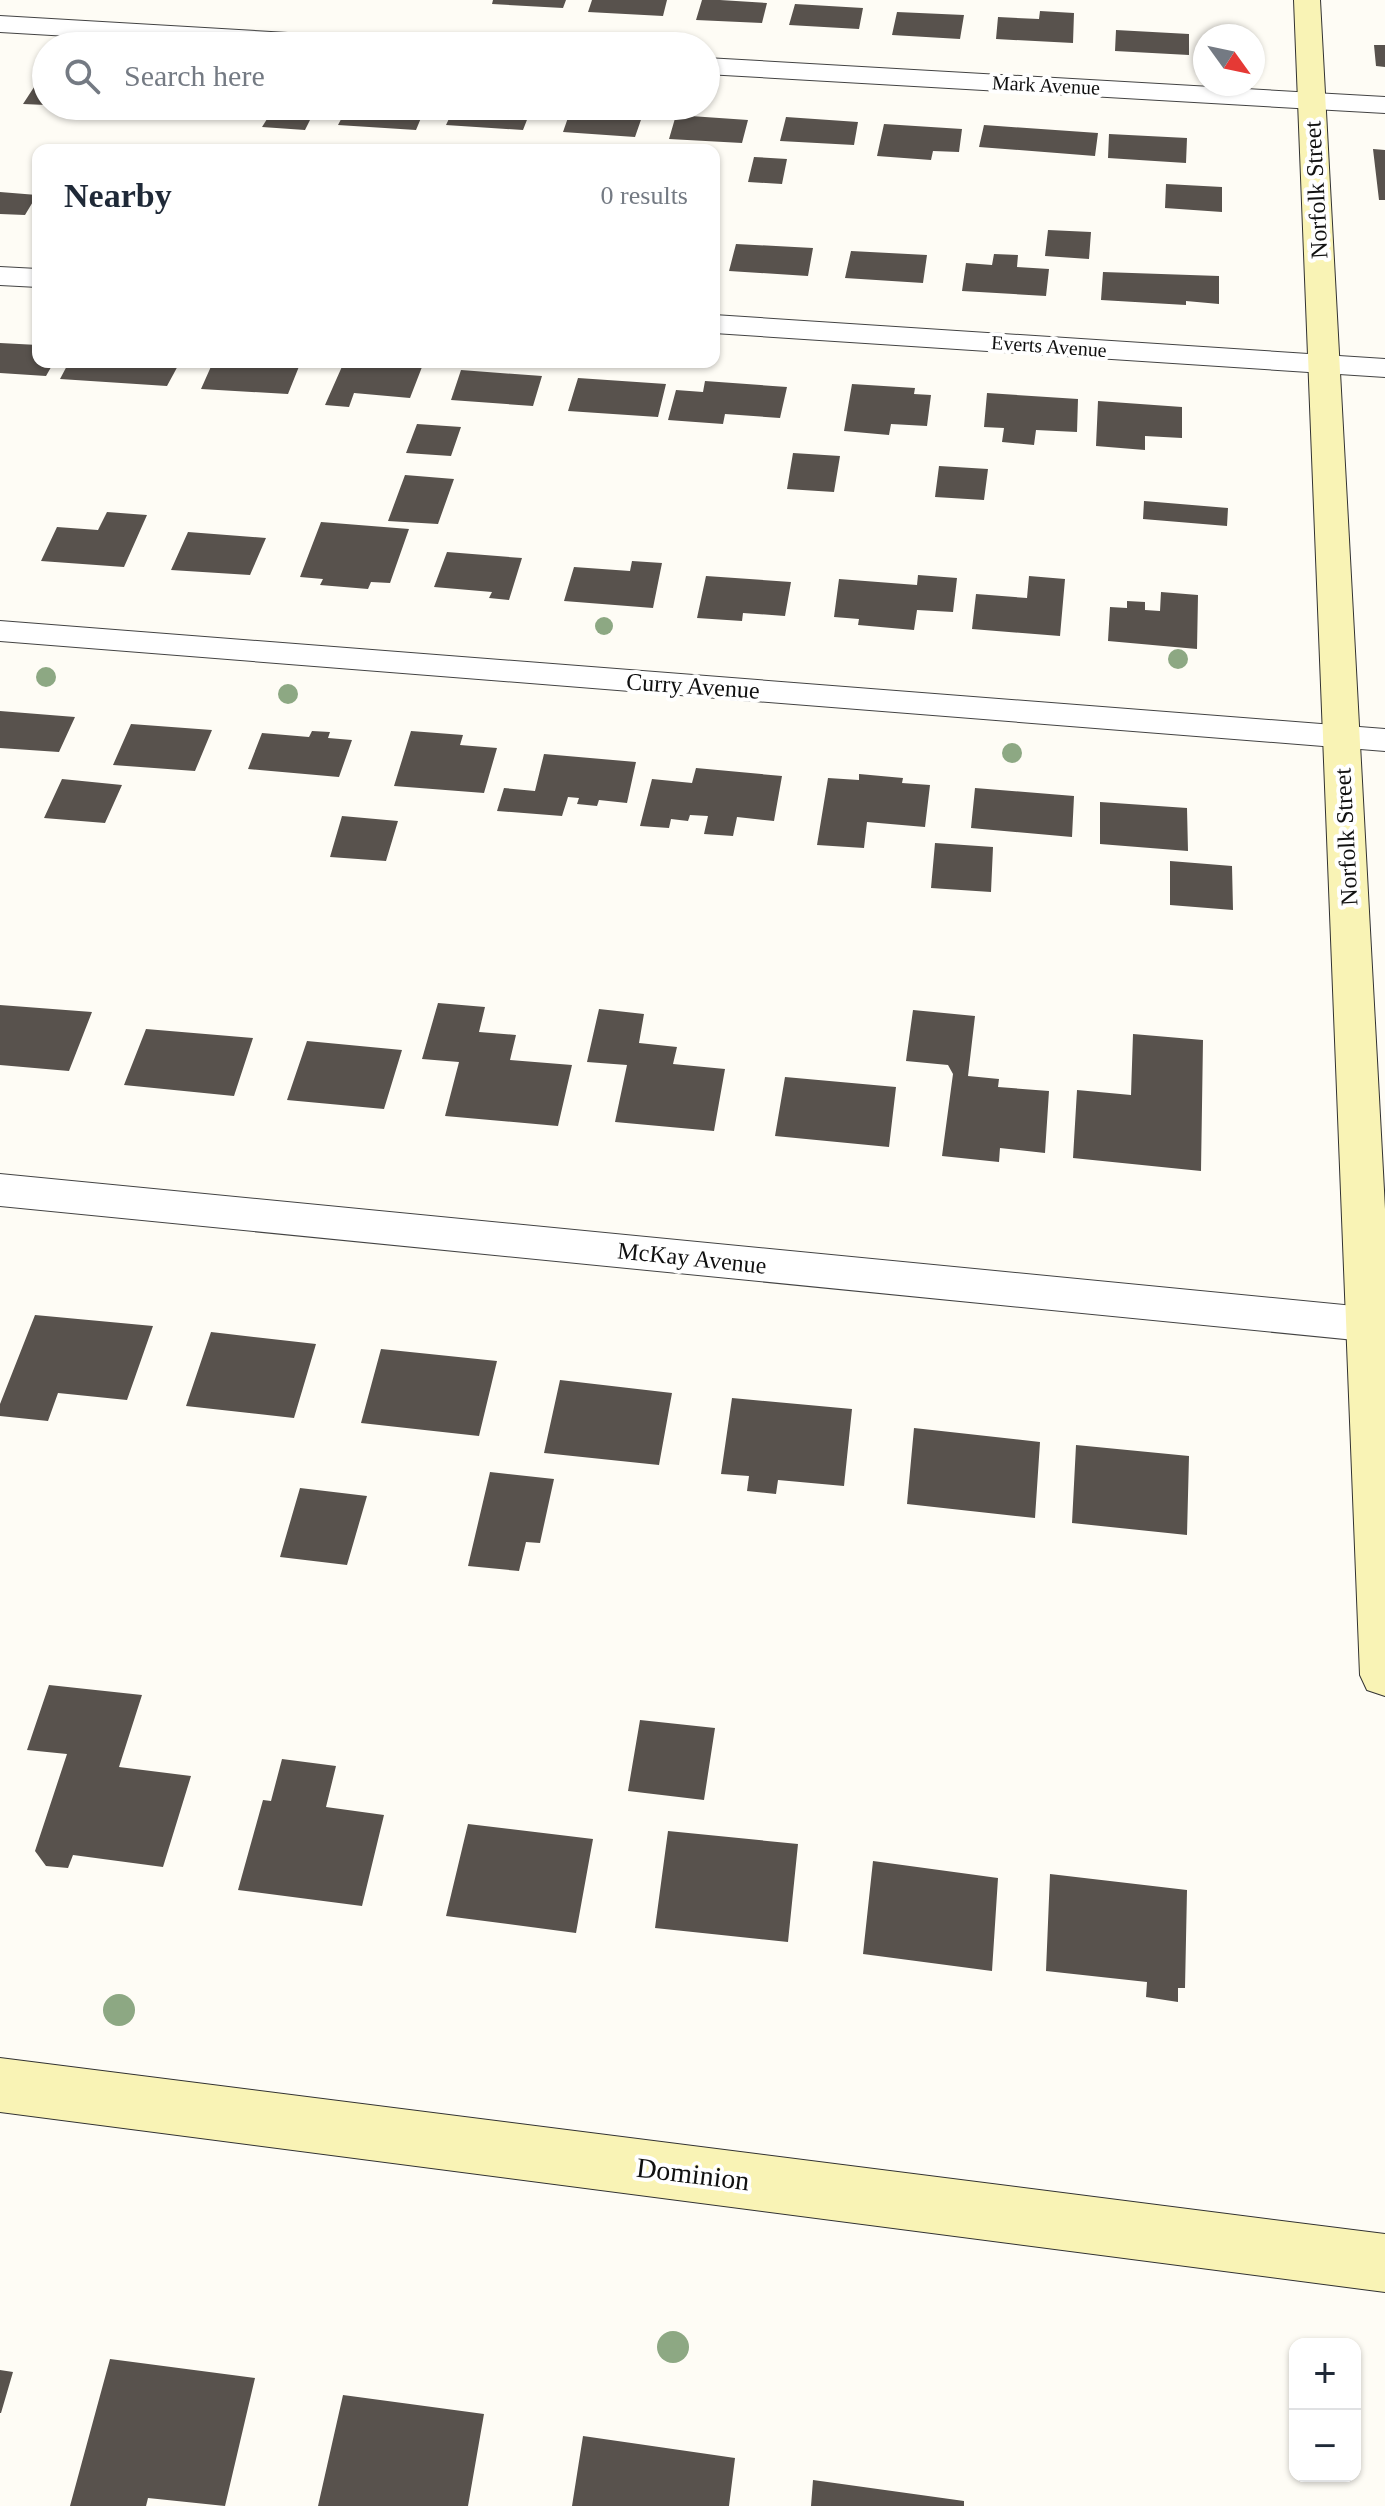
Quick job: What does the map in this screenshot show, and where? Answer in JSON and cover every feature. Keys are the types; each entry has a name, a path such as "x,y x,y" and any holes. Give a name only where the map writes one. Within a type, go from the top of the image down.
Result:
{"street":[{"name":"Norfolk Street","path":"1307,0 1341,737 1377,1325 1385,1675"},
{"path":"0,24 136,32"},
{"name":"Mark Avenue","path":"720,67 1385,105"},
{"path":"0,276 32,278"},
{"name":"Everts Avenue","path":"720,324 1385,368"},
{"name":"Curry Avenue","path":"0,631 1385,740"},
{"name":"McKay Avenue","path":"0,1190 1377,1325"},
{"name":"Dominion","path":"0,2085 1385,2263"}],"building":[{"path":"493,0 566,0 563,8 492,4"},
{"path":"592,0 667,0 663,16 588,12"},
{"path":"702,0 767,3 762,23 696,20"},
{"path":"795,4 863,8 859,29 789,25"},
{"path":"1040,11 1074,13 1073,43 996,39 998,17 1039,19"},
{"path":"897,12 964,15 960,39 892,35"},
{"path":"1116,30 1189,34 1189,55 1115,51"},
{"path":"1374,45 1385,45 1385,67 1376,66"},
{"path":"32,90 32,104 23,104"},
{"path":"786,117 858,122 854,145 780,141"},
{"path":"266,120 310,120 305,130 262,127"},
{"path":"341,120 420,120 416,130 338,125"},
{"path":"448,120 527,120 523,130 446,125"},
{"path":"567,120 641,120 635,137 563,132"},
{"path":"675,120 748,120 742,143 669,139"},
{"path":"884,124 962,129 959,152 933,151 931,160 877,156"},
{"path":"984,125 1098,133 1095,156 979,147"},
{"path":"1109,134 1187,138 1186,163 1108,158"},
{"path":"1373,149 1385,150 1385,200 1379,200"},
{"path":"754,157 787,159 782,184 748,182"},
{"path":"1166,184 1222,187 1222,212 1165,208"},
{"path":"0,192 32,195 32,203 25,215 0,214"},
{"path":"1048,230 1091,232 1089,259 1045,256"},
{"path":"736,244 813,248 808,276 729,271"},
{"path":"851,251 927,255 923,283 845,278"},
{"path":"994,254 1018,255 1017,267 1049,269 1046,296 962,291 966,263 992,265"},
{"path":"1103,272 1219,276 1219,304 1101,300"},
{"path":"0,343 32,345 32,368 51,368 46,376 0,373"},
{"path":"66,368 177,368 167,386 60,379"},
{"path":"210,368 298,368 288,394 201,389"},
{"path":"341,368 422,368 410,398 354,393 349,407 325,405"},
{"path":"461,370 542,376 533,406 451,400"},
{"path":"578,378 666,384 658,417 568,411"},
{"path":"705,381 787,387 780,418 725,414 723,424 668,420 676,390 703,392"},
{"path":"852,384 915,388 914,394 931,395 927,426 891,424 889,435 844,431"},
{"path":"987,393 1078,399 1077,432 1036,430 1034,445 1002,442 1004,428 984,427"},
{"path":"1098,401 1182,407 1182,438 1145,436 1145,450 1096,446"},
{"path":"417,424 461,427 451,456 406,453"},
{"path":"793,453 840,456 834,492 787,489"},
{"path":"939,466 988,469 984,500 935,497"},
{"path":"405,475 454,479 438,524 388,521"},
{"path":"1144,501 1228,508 1227,526 1143,519"},
{"path":"107,512 147,515 124,567 41,561 57,527 98,530"},
{"path":"321,522 409,529 390,583 371,582 368,589 320,585 323,579 300,577"},
{"path":"188,532 266,538 250,575 171,570"},
{"path":"447,552 522,558 509,600 489,598 492,592 434,587"},
{"path":"632,561 662,563 653,608 564,601 574,567 630,571"},
{"path":"918,575 957,578 953,612 917,610 914,630 858,625 859,619 834,617 839,579 917,585"},
{"path":"706,576 791,582 785,616 743,613 742,621 697,618"},
{"path":"1029,576 1065,579 1060,636 972,629 976,594 1027,598"},
{"path":"1161,592 1198,595 1197,649 1108,641 1110,607 1127,608 1127,601 1145,602 1145,610 1160,611"},
{"path":"0,711 75,717 59,752 0,748"},
{"path":"131,724 212,730 195,771 113,765"},
{"path":"312,731 330,732 328,738 352,740 339,777 248,769 262,733 309,737"},
{"path":"411,731 463,735 460,745 497,748 484,793 394,786"},
{"path":"544,754 636,762 627,803 599,800 597,806 577,804 579,798 568,797 562,816 497,811 504,788 535,791"},
{"path":"696,768 782,776 774,821 737,817 733,836 704,834 708,816 690,815 688,821 671,819 669,828 640,826 652,779 692,783"},
{"path":"859,774 903,778 902,783 930,785 925,827 867,822 864,848 817,845 828,778 859,780"},
{"path":"62,779 122,785 105,823 44,818"},
{"path":"975,788 1074,796 1072,837 971,828"},
{"path":"1100,802 1187,808 1188,851 1100,844"},
{"path":"342,816 398,821 386,861 330,857"},
{"path":"935,843 993,847 991,892 931,888"},
{"path":"1170,861 1232,866 1233,910 1170,905"},
{"path":"438,1003 485,1007 479,1032 516,1035 510,1060 572,1065 558,1126 445,1116 459,1062 422,1059"},
{"path":"0,1005 92,1012 69,1071 0,1065"},
{"path":"599,1009 644,1014 639,1043 677,1047 673,1064 725,1069 714,1131 615,1122 627,1065 587,1062"},
{"path":"913,1010 975,1016 968,1076 999,1079 998,1087 1049,1091 1045,1153 1000,1148 999,1162 942,1156 953,1074 948,1065 906,1061"},
{"path":"146,1029 253,1038 234,1096 124,1085"},
{"path":"1133,1034 1203,1040 1201,1171 1073,1158 1077,1090 1131,1095"},
{"path":"307,1041 402,1050 384,1109 287,1100"},
{"path":"785,1077 896,1087 889,1147 775,1136"},
{"path":"35,1315 153,1326 127,1400 58,1393 48,1421 0,1416 0,1404"},
{"path":"211,1332 316,1344 294,1418 186,1406"},
{"path":"381,1349 497,1361 479,1436 361,1423"},
{"path":"560,1380 672,1393 659,1465 544,1453"},
{"path":"732,1398 852,1409 844,1486 778,1480 776,1494 747,1491 749,1476 721,1474"},
{"path":"914,1428 1040,1442 1035,1518 907,1504"},
{"path":"1076,1445 1189,1456 1187,1535 1072,1523"},
{"path":"490,1472 554,1479 540,1543 526,1542 519,1571 468,1566"},
{"path":"300,1488 367,1496 347,1565 280,1557"},
{"path":"49,1685 142,1695 119,1767 191,1776 163,1867 73,1855 68,1868 46,1866 35,1851 67,1754 27,1750"},
{"path":"640,1720 715,1728 704,1800 628,1791"},
{"path":"282,1759 336,1766 326,1807 384,1815 362,1906 238,1890 263,1800 271,1801"},
{"path":"468,1824 593,1839 576,1933 446,1916"},
{"path":"668,1831 798,1844 788,1942 655,1928"},
{"path":"873,1861 998,1878 992,1971 863,1954"},
{"path":"1050,1874 1187,1890 1185,1988 1178,1988 1178,2002 1146,1997 1147,1982 1046,1971"},
{"path":"110,2359 255,2378 225,2506 148,2498 146,2506 70,2506"},
{"path":"0,2370 13,2372 1,2413 0,2413"},
{"path":"343,2395 484,2414 468,2506 318,2506"},
{"path":"583,2436 735,2458 729,2506 572,2506"},
{"path":"813,2480 964,2501 964,2506 811,2506"}]}
